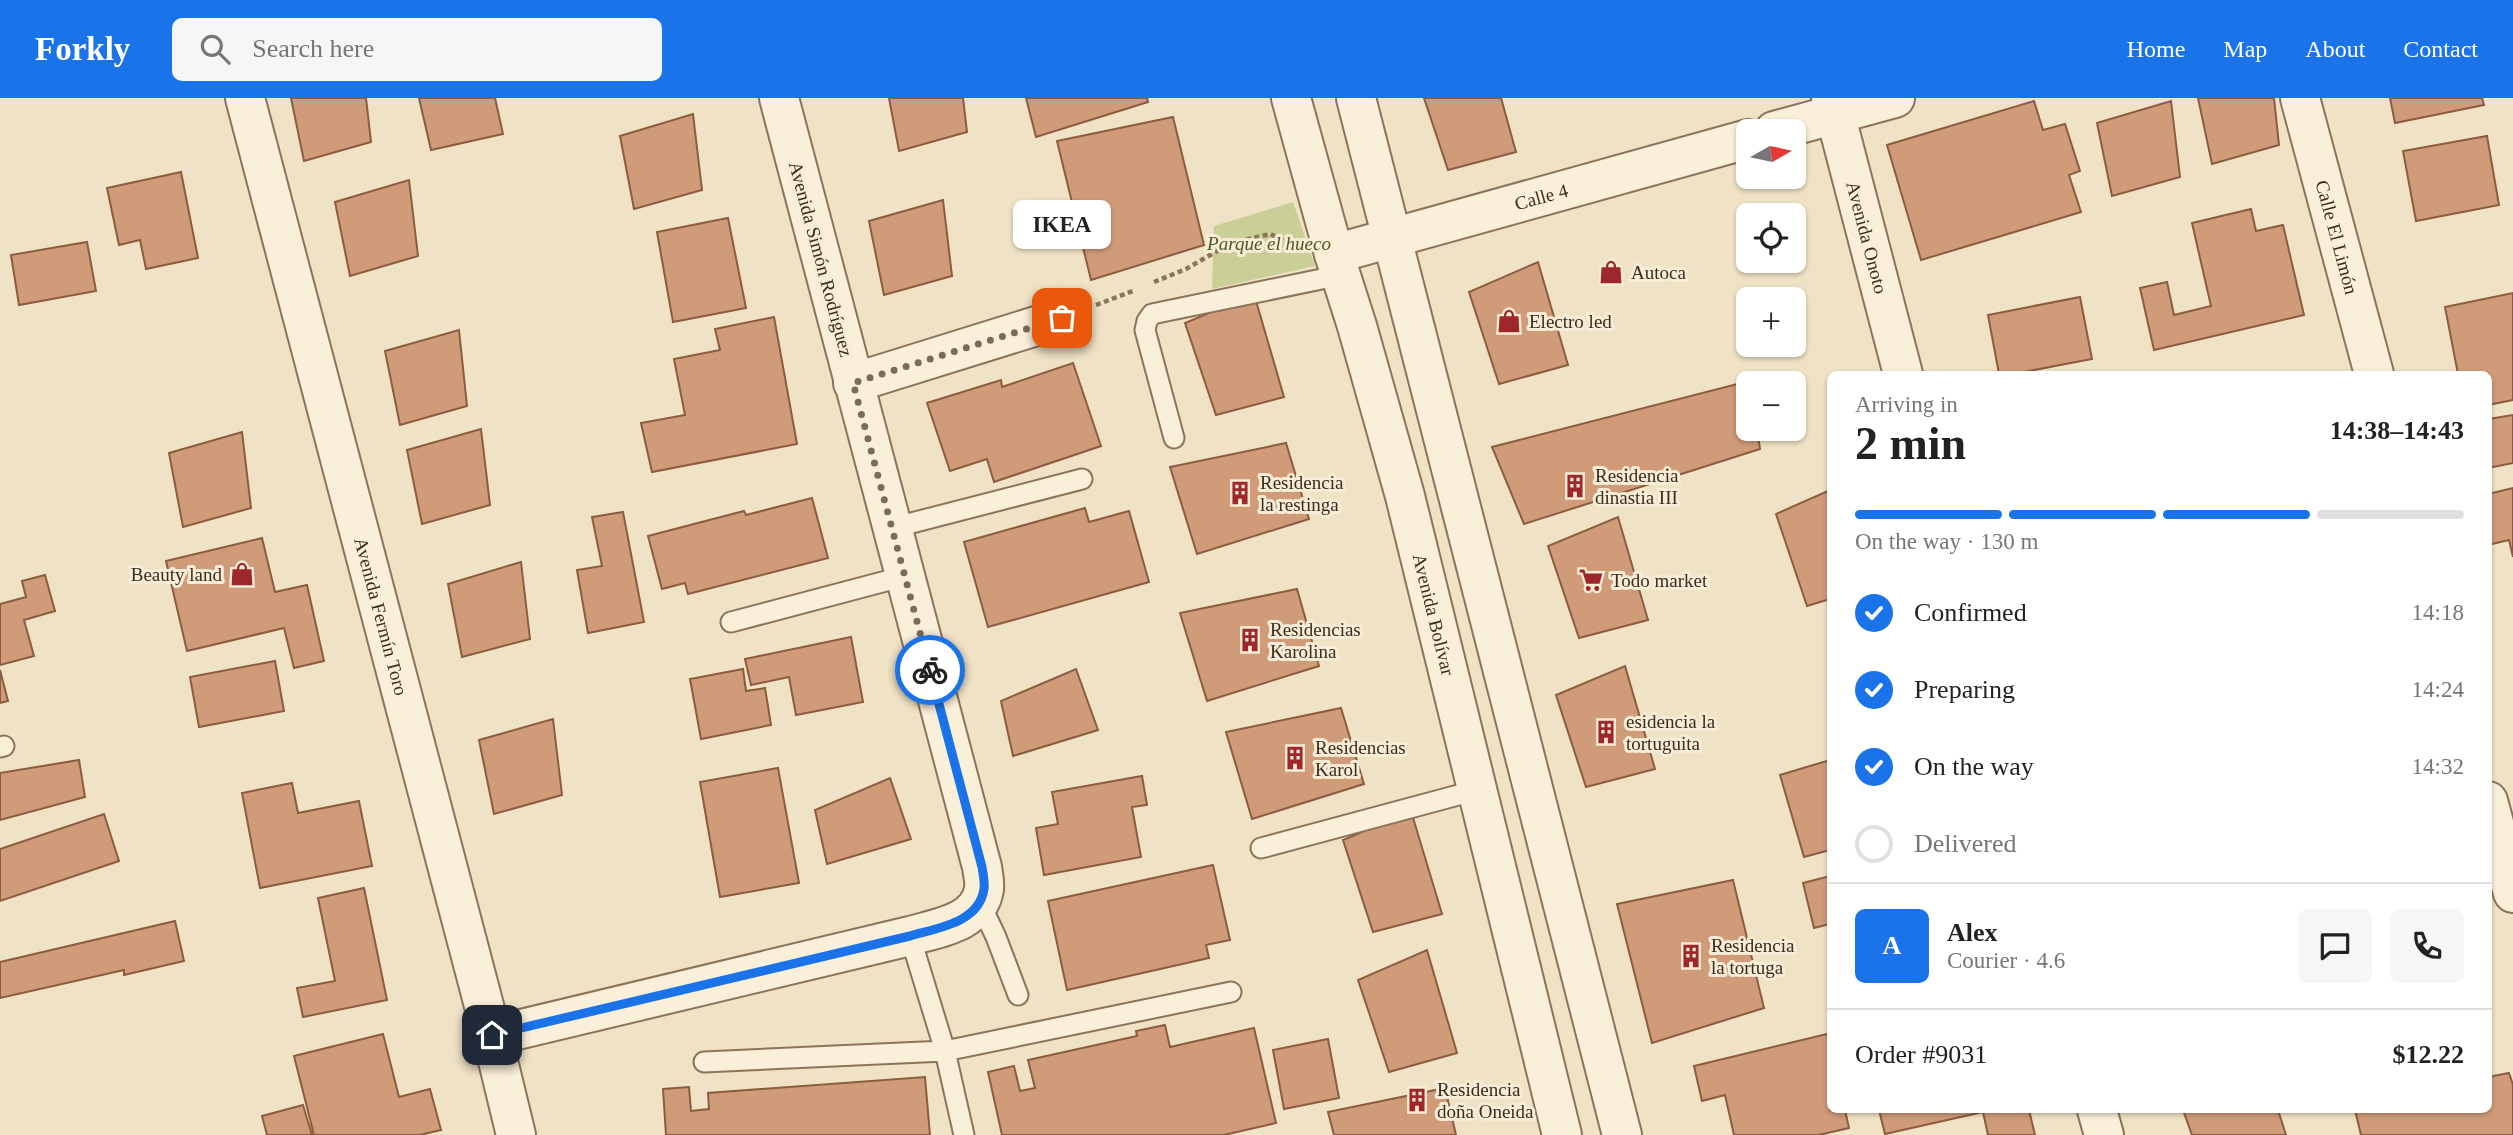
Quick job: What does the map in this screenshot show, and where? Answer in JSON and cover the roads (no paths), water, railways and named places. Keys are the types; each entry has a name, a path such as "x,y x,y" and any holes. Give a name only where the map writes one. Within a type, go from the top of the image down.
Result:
{"street":[{"name":"Avenida Fermín Toro","path":"245,98 516,1135"},
{"name":"Avenida Simón Rodríguez","path":"779,98 982,867 984,889 979,901"},
{"name":"Avenida Bolívar","path":"1291,98 1405,496 1562,1135"},
{"path":"1356,98 1622,1135"},
{"path":"1802,119 1833,106 1895,98"},
{"name":"Calle El Limón","path":"2300,98 2373,371"},
{"name":"Avenida Onoto","path":"1833,106 1902,371"},
{"name":"Calle 4","path":"1337,265 1392,237 1736,142"},
{"path":"853,383 1062,318"},
{"path":"2492,816 2513,893"},
{"path":"492,1035 910,936 956,922 975,911 979,901"},
{"path":"2098,1113 2104,1135"}],"lane":[{"path":"1174,438 1145,330 1152,314 1337,265"},
{"path":"892,528 1082,479"},
{"path":"731,622 905,576"},
{"path":"1261,848 1478,790"},
{"path":"979,901 1018,995"},
{"path":"910,936 945,1051 964,1135"},
{"path":"704,1062 945,1051 1231,992"}],"place":[{"name":"Autoca","path":"1611,272"},
{"name":"IKEA","path":"1062,318"},
{"name":"Electro led","path":"1509,321"},
{"name":"Residencia dinastia III","path":"1575,486"},
{"name":"Residencia la restinga","path":"1240,493"},
{"name":"Beauty land","path":"242,574"},
{"name":"Todo market","path":"1591,580"},
{"name":"Residencias Karolina","path":"1250,640"},
{"name":"esidencia la tortuguita","path":"1606,732"},
{"name":"Residencias Karol","path":"1295,758"},
{"name":"Residencia la tortuga","path":"1691,956"},
{"name":"Residencia doña Oneida","path":"1417,1100"}],"park label":[{"name":"Parque el hueco","path":"1269,243"}]}
